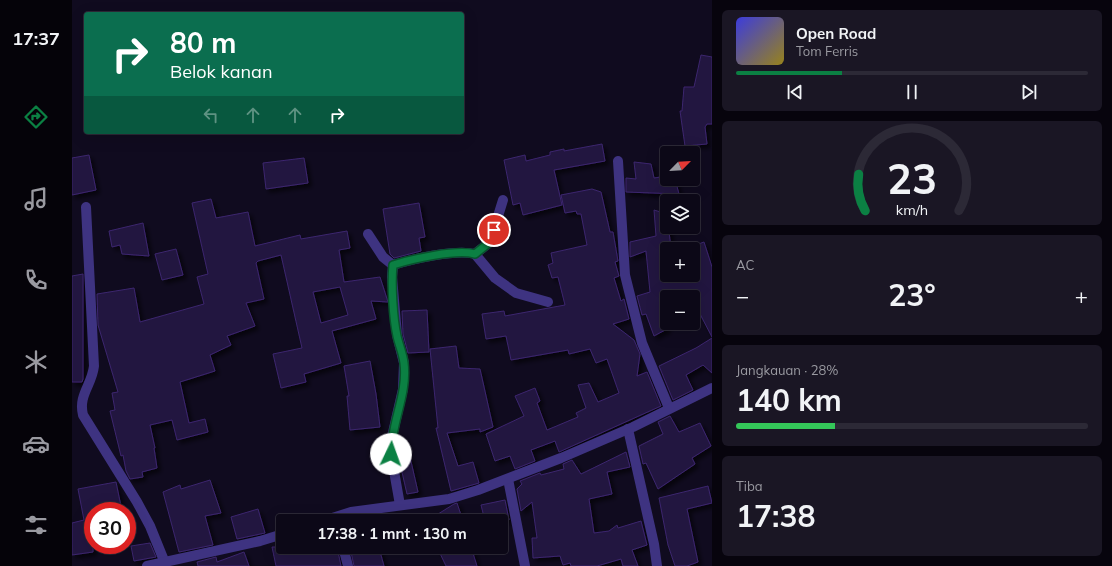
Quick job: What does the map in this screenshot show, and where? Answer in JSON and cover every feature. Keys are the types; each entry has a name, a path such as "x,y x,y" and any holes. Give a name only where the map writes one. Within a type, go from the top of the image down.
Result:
{"street":[{"path":"618,161 625,275 642,343 669,408"},
{"path":"475,254 490,242 503,200"},
{"path":"86,207 94,366 90,383 83,394 80,405 82,415 137,502 150,526 165,563"},
{"path":"368,234 383,257 393,265"},
{"path":"393,265 406,261 456,252 475,254 495,278 516,293 548,302"},
{"path":"393,265 392,277 397,335 404,363 403,389 391,441 391,454 400,505"},
{"path":"351,514 370,508 449,499 508,479 628,429 712,388"},
{"path":"72,415 82,415"},
{"path":"628,429 654,544 657,566"},
{"path":"508,479 525,566"},
{"path":"147,566 276,536"},
{"path":"344,554 348,566"}],"building":[{"path":"701,55 712,57 712,124 707,124 705,127 707,144 685,146 680,111 682,111 684,87 694,87"},
{"path":"602,144 605,161 554,170 562,205 523,215 520,203 513,205 504,160 525,155 526,161 550,155 550,152"},
{"path":"89,155 96,190 72,195 72,158"},
{"path":"304,158 308,183 266,189 263,163"},
{"path":"634,162 651,164 654,178 660,177 660,186 677,186 679,194 626,192 626,178 636,179"},
{"path":"592,189 601,192 610,232 613,232 618,261 615,262 619,276 614,278 621,301 624,299 629,319 613,324 634,340 640,354 637,376 647,372 661,406 559,452 555,441 531,450 535,461 515,469 510,456 495,461 486,434 524,416 515,396 535,388 540,401 537,403 547,430 578,417 576,413 586,408 578,385 589,383 598,402 619,393 607,359 596,363 590,349 569,354 568,350 511,360 506,336 486,339 482,314 504,311 505,316 565,305 558,277 552,278 548,265 553,263 551,253 587,245 581,214 577,214 576,211 565,213 561,195"},
{"path":"211,199 216,218 248,212 255,246 300,235 301,239 347,231 350,248 339,250 344,282 380,277 388,302 371,301 376,319 332,331 341,363 304,374 306,382 281,388 273,354 302,348 281,255 258,261 256,263 264,299 246,303 255,326 227,336 231,345 210,355 215,371 180,382 189,423 205,419 208,432 177,440 172,420 150,425 155,448 157,468 142,472 143,477 130,479 126,471 123,455 121,456 110,411 115,410 112,393 118,392 98,325 97,294 134,288 140,322 204,304 197,277 208,274 192,203","holes":["340,287 348,315 321,323 313,292"]},
{"path":"419,203 425,237 419,238 421,251 394,258 390,254 383,209"},
{"path":"654,210 660,212 660,234 669,234 670,242 660,242 660,282 700,282 700,243 704,242 712,267 712,337 700,314 700,290 660,290 660,330 665,330 654,336 646,314 642,315 637,296 650,292 646,251 630,257 630,242 656,236"},
{"path":"143,223 149,256 122,254 120,245 112,247 109,231"},
{"path":"176,249 183,275 162,280 155,254"},
{"path":"83,274 83,379 82,382 72,382 72,276"},
{"path":"427,310 429,352 408,353 403,334 402,311"},
{"path":"712,338 712,373 703,365 686,375 693,390 673,400 659,366 696,348"},
{"path":"456,346 459,368 480,369 493,427 480,432 480,429 447,433 458,466 473,462 479,483 451,491 436,428 438,428 430,349"},
{"path":"370,361 380,427 350,430 347,396 349,396 344,366"},
{"path":"670,416 679,432 700,423 711,446 692,458 695,464 658,489 646,463 643,464 639,446 663,434 658,422"},
{"path":"626,452 630,467 607,472 612,494 589,499 594,533 609,531 617,525 618,528 641,521 647,545 632,550 638,566 623,566 621,559 597,566 571,566 570,563 563,565 560,556 533,558 532,538 537,538 532,502 521,511 517,489 522,484 520,481 540,473 541,475 564,469 563,464 572,460 581,474"},
{"path":"410,457 418,492 407,494 399,459"},
{"path":"210,480 221,513 205,516 213,545 179,552 163,492 180,485 181,489"},
{"path":"116,482 120,502 84,502 84,520 78,489"},
{"path":"708,486 712,503 687,509 698,562 687,566 675,566 668,545 659,498"},
{"path":"505,500 508,514 483,514 481,505"},
{"path":"457,503 461,514 438,514"},
{"path":"258,509 265,533 237,539 231,517"},
{"path":"84,520 84,553 72,555 72,523"},
{"path":"150,543 156,557 134,561 133,554 136,554 136,545"},
{"path":"272,547 276,547 276,554 338,554 341,566 276,566"},
{"path":"244,552 249,566 198,566 197,562 216,557 217,562"},
{"path":"351,554 381,554 384,566 354,566"},
{"path":"440,554 473,554 477,566 446,566"}],"route":[{"path":"391,454 393,429 403,389 404,363 397,335 392,277 393,265 406,261 456,252 468,252 475,254 490,242 494,230"}]}
